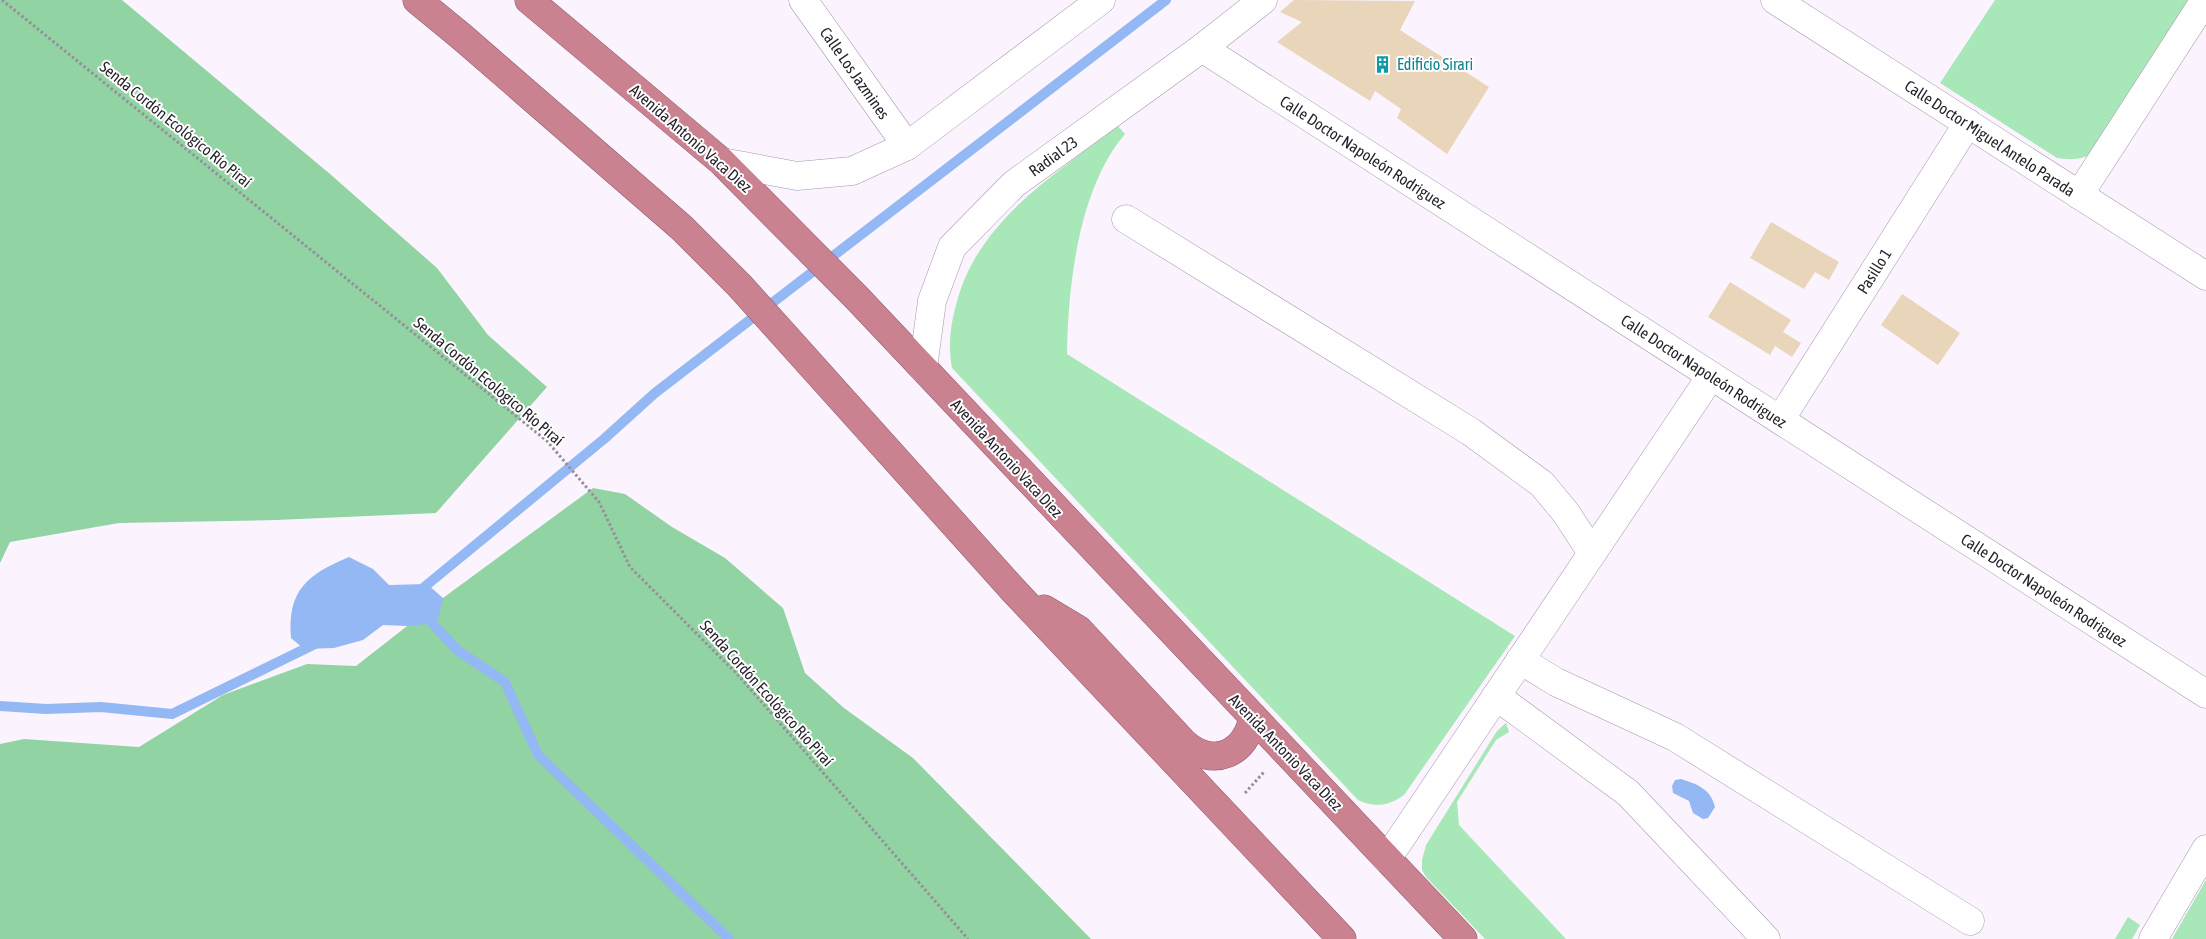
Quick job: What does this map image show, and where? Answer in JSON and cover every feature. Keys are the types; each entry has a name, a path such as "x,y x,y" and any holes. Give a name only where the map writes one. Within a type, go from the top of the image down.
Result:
{"highway":[{"path":"417,0 682,228 740,286 1015,592 1342,939"},
{"name":"Avenida Antonio Vaca Diez","path":"529,0 722,162 857,298 1463,939"},
{"path":"1015,592 1079,630 1184,742 1197,752 1215,756 1233,751 1247,736 1253,717"}],"street":[{"name":"Calle Los Jazmines","path":"803,0 907,146"},
{"path":"722,162 798,176 852,171 907,146 1101,0"},
{"name":"Radial 23","path":"923,368 932,301 952,247 1014,184 1202,48 1263,0"},
{"name":"Calle Doctor Miguel Antelo Parada","path":"1775,0 2206,276"},
{"path":"2079,195 2205,0"},
{"name":"Calle Doctor Napoleón Rodriguez","path":"1202,48 2206,694"},
{"name":"Pasillo 1","path":"1780,420 1968,123"},
{"path":"1126,219 1471,432 1542,484 1566,513 1592,553"},
{"path":"1387,859 1711,376"},
{"path":"1520,660 1556,682 1675,737 1970,921"},
{"path":"1496,696 1628,793 1766,939"},
{"path":"2153,939 2206,848"}],"path":[{"name":"Senda Cordón Ecológico Río Piraí","path":"2,0 547,442 599,502 630,567 738,675 968,939"},
{"path":"1225,814 1285,750"}],"green space":[{"path":"0,0 122,0 330,174 437,268 488,335 547,387 436,513 276,520 119,523 10,542 0,563"},
{"path":"1995,0 2194,0 2093,153 2071,159 2057,158 1940,83"},
{"path":"1118,126 1125,134 1109,156 1097,181 1079,238 1070,298 1067,354 1515,636 1404,795 1393,802 1376,805 1358,800 952,368 950,344 954,313 966,275 981,249 999,225 1020,203 1068,163"},
{"path":"593,488 625,494 672,527 725,558 783,608 805,673 844,708 913,758 1091,939 0,939 0,744 24,739 139,747 223,695 307,664 356,666 443,598"},
{"path":"1506,723 1509,732 1496,740 1457,802 1459,825 1566,939 1485,939 1426,877 1422,870 1422,860 1426,845 1497,731"},
{"path":"2206,880 2206,939 2172,939"},
{"path":"2128,917 2140,925 2132,939 2115,939"}],"water":[{"path":"349,557 373,569 389,585 427,584 443,598 437,623 406,626 383,625 363,640 334,648 304,649 291,638 293,607 297,596 312,577"},
{"path":"1681,779 1698,785 1710,796 1715,807 1708,818 1703,819 1693,813 1689,801 1673,793 1672,786 1675,780"}],"building":[{"name":"Edificio Sirari","path":"1294,0 1415,1 1400,30 1489,87 1447,154 1397,118 1401,109 1375,91 1370,101 1277,42 1302,22 1280,12"},
{"path":"1771,222 1839,262 1829,280 1815,272 1804,289 1750,258"},
{"path":"1730,282 1791,320 1783,332 1801,343 1792,357 1775,346 1770,355 1708,317"},
{"path":"1902,294 1960,333 1938,365 1881,325"}],"waterway":[{"path":"417,593 604,439 655,393 1166,0"},
{"path":"424,614 457,650 505,682 538,755 729,939"},
{"path":"0,706 46,709 101,707 172,714 315,644"}],"place":[{"name":"Edificio Sirari","path":"1383,64"}]}
